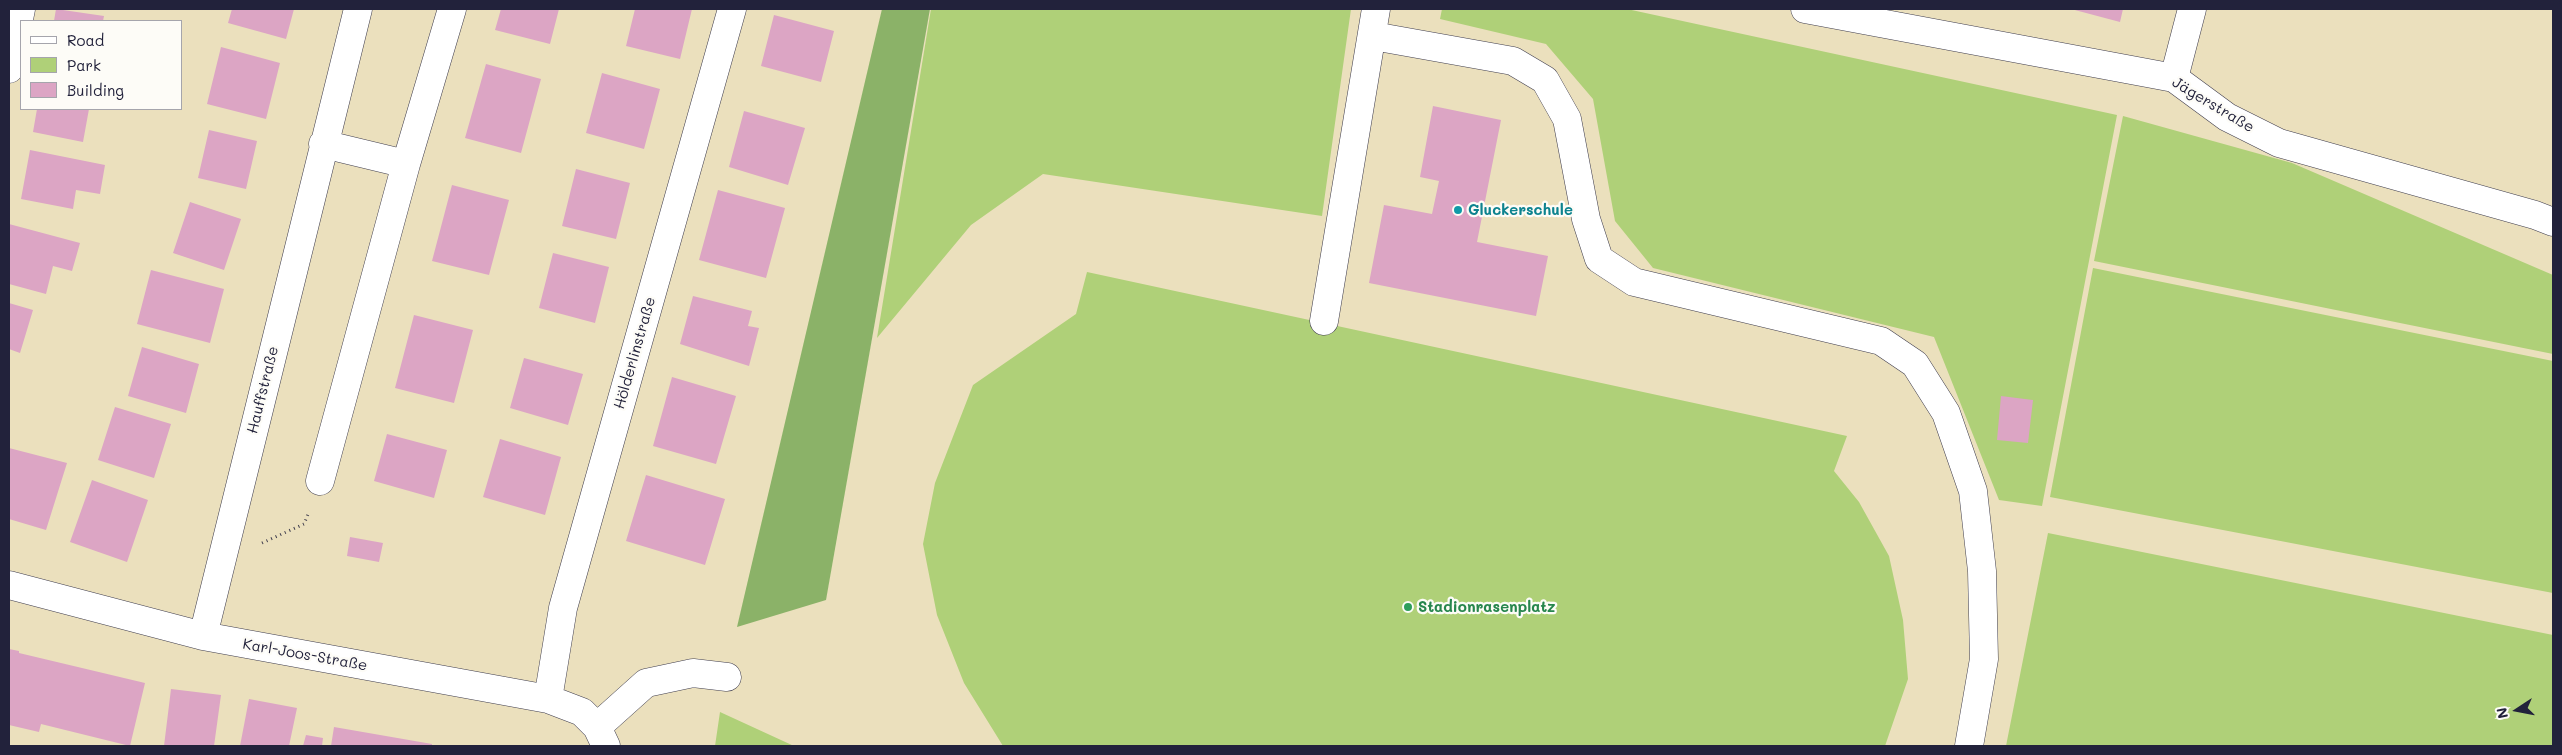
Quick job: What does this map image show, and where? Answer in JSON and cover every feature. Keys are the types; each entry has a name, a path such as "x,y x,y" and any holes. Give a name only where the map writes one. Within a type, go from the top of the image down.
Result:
{"street":[{"path":"9,70 21,9"},
{"name":"Hauffstraße","path":"203,636 323,144 358,9"},
{"path":"320,481 406,164 452,9"},
{"name":"Hölderlinstraße","path":"548,699 563,608 732,9"},
{"path":"1324,320 1376,9"},
{"path":"2174,78 2192,9"},
{"name":"Jägerstraße","path":"1820,10 2174,78 2228,117 2279,143 2535,214 2553,222"},
{"path":"1373,36 1513,61 1545,80 1567,120 1586,219 1599,259 1634,282 1881,341 1914,364 1946,413 1973,491 1982,571 1984,659 1968,746"},
{"path":"323,144 406,164"},
{"name":"Karl-Joos-Straße","path":"9,585 203,636 548,699 582,712 602,737"},
{"path":"602,737 646,683 693,673 727,678"}],"path":[{"path":"221,562 304,524 320,481"}],"green space":[{"path":"882,9 930,9 826,600 737,627"},
{"path":"931,9 1351,9 1322,216 1043,174 971,225 877,338"},
{"path":"1442,9 1627,9 2117,115 2042,506 1999,500 1934,337 1653,268 1615,221 1593,99 1546,44 1440,19"},
{"path":"2123,116 2292,163 2553,275 2553,354 2094,261"},
{"path":"2093,268 2553,361 2553,593 2050,497"},
{"path":"1087,272 1847,436 1834,471 1859,502 1889,556 1903,620 1908,679 1885,746 1003,746 964,683 937,615 923,544 935,483 973,385 1076,314"},
{"path":"2048,533 2553,635 2553,746 2006,746"},
{"path":"720,712 794,746 715,746"}],"building":[{"path":"56,9 104,16 103,20 54,20"},
{"path":"232,9 294,9 286,39 228,23"},
{"path":"501,9 559,9 550,44 495,30"},
{"path":"635,9 692,9 680,59 626,46"},
{"path":"2071,9 2123,9 2120,22"},
{"path":"774,15 834,31 821,82 761,66"},
{"path":"221,47 280,63 266,119 207,104"},
{"path":"486,64 541,79 521,153 465,138"},
{"path":"602,73 660,89 644,149 586,133"},
{"name":"Gluckerschule","path":"1433,106 1501,120 1477,242 1548,256 1536,316 1369,283 1384,205 1432,214 1439,181 1420,177"},
{"path":"37,110 89,110 83,142 33,132"},
{"path":"744,111 805,128 788,185 729,167"},
{"path":"209,130 257,141 246,189 198,178"},
{"path":"30,150 105,165 100,194 76,190 73,209 21,199"},
{"path":"576,169 630,183 616,239 562,226"},
{"path":"452,185 509,200 489,275 432,261"},
{"path":"718,190 785,208 766,278 699,260"},
{"path":"190,202 241,219 224,270 173,253"},
{"path":"9,224 80,243 72,271 53,266 46,294 9,284"},
{"path":"553,253 609,267 595,323 539,308"},
{"path":"151,270 224,289 210,343 137,324"},
{"path":"693,296 752,311 748,326 759,328 749,366 680,344"},
{"path":"9,303 33,310 20,353 9,349"},
{"path":"414,315 473,330 454,403 395,388"},
{"path":"142,347 199,364 186,413 128,396"},
{"path":"524,358 583,374 568,425 510,408"},
{"path":"672,377 736,396 716,464 653,446"},
{"path":"2001,396 2033,400 2028,443 1997,440"},
{"path":"115,407 171,424 154,478 98,460"},
{"path":"387,434 447,450 434,498 374,481"},
{"path":"500,439 561,457 545,515 483,497"},
{"path":"9,448 67,463 46,530 9,519"},
{"path":"646,475 725,499 705,565 626,541"},
{"path":"92,480 148,500 127,562 70,542"},
{"path":"350,537 383,543 379,562 347,556"},
{"path":"9,649 145,683 130,746 41,724 39,732 9,725"},
{"path":"171,689 221,695 214,746 164,746"},
{"path":"249,699 297,708 289,746 240,746"},
{"path":"334,727 432,744 432,746 331,746"},
{"path":"306,735 323,738 322,746 303,746"}],"place":[{"name":"Gluckerschule","path":"1458,210"},
{"name":"Stadionrasenplatz","path":"1408,607"}]}
